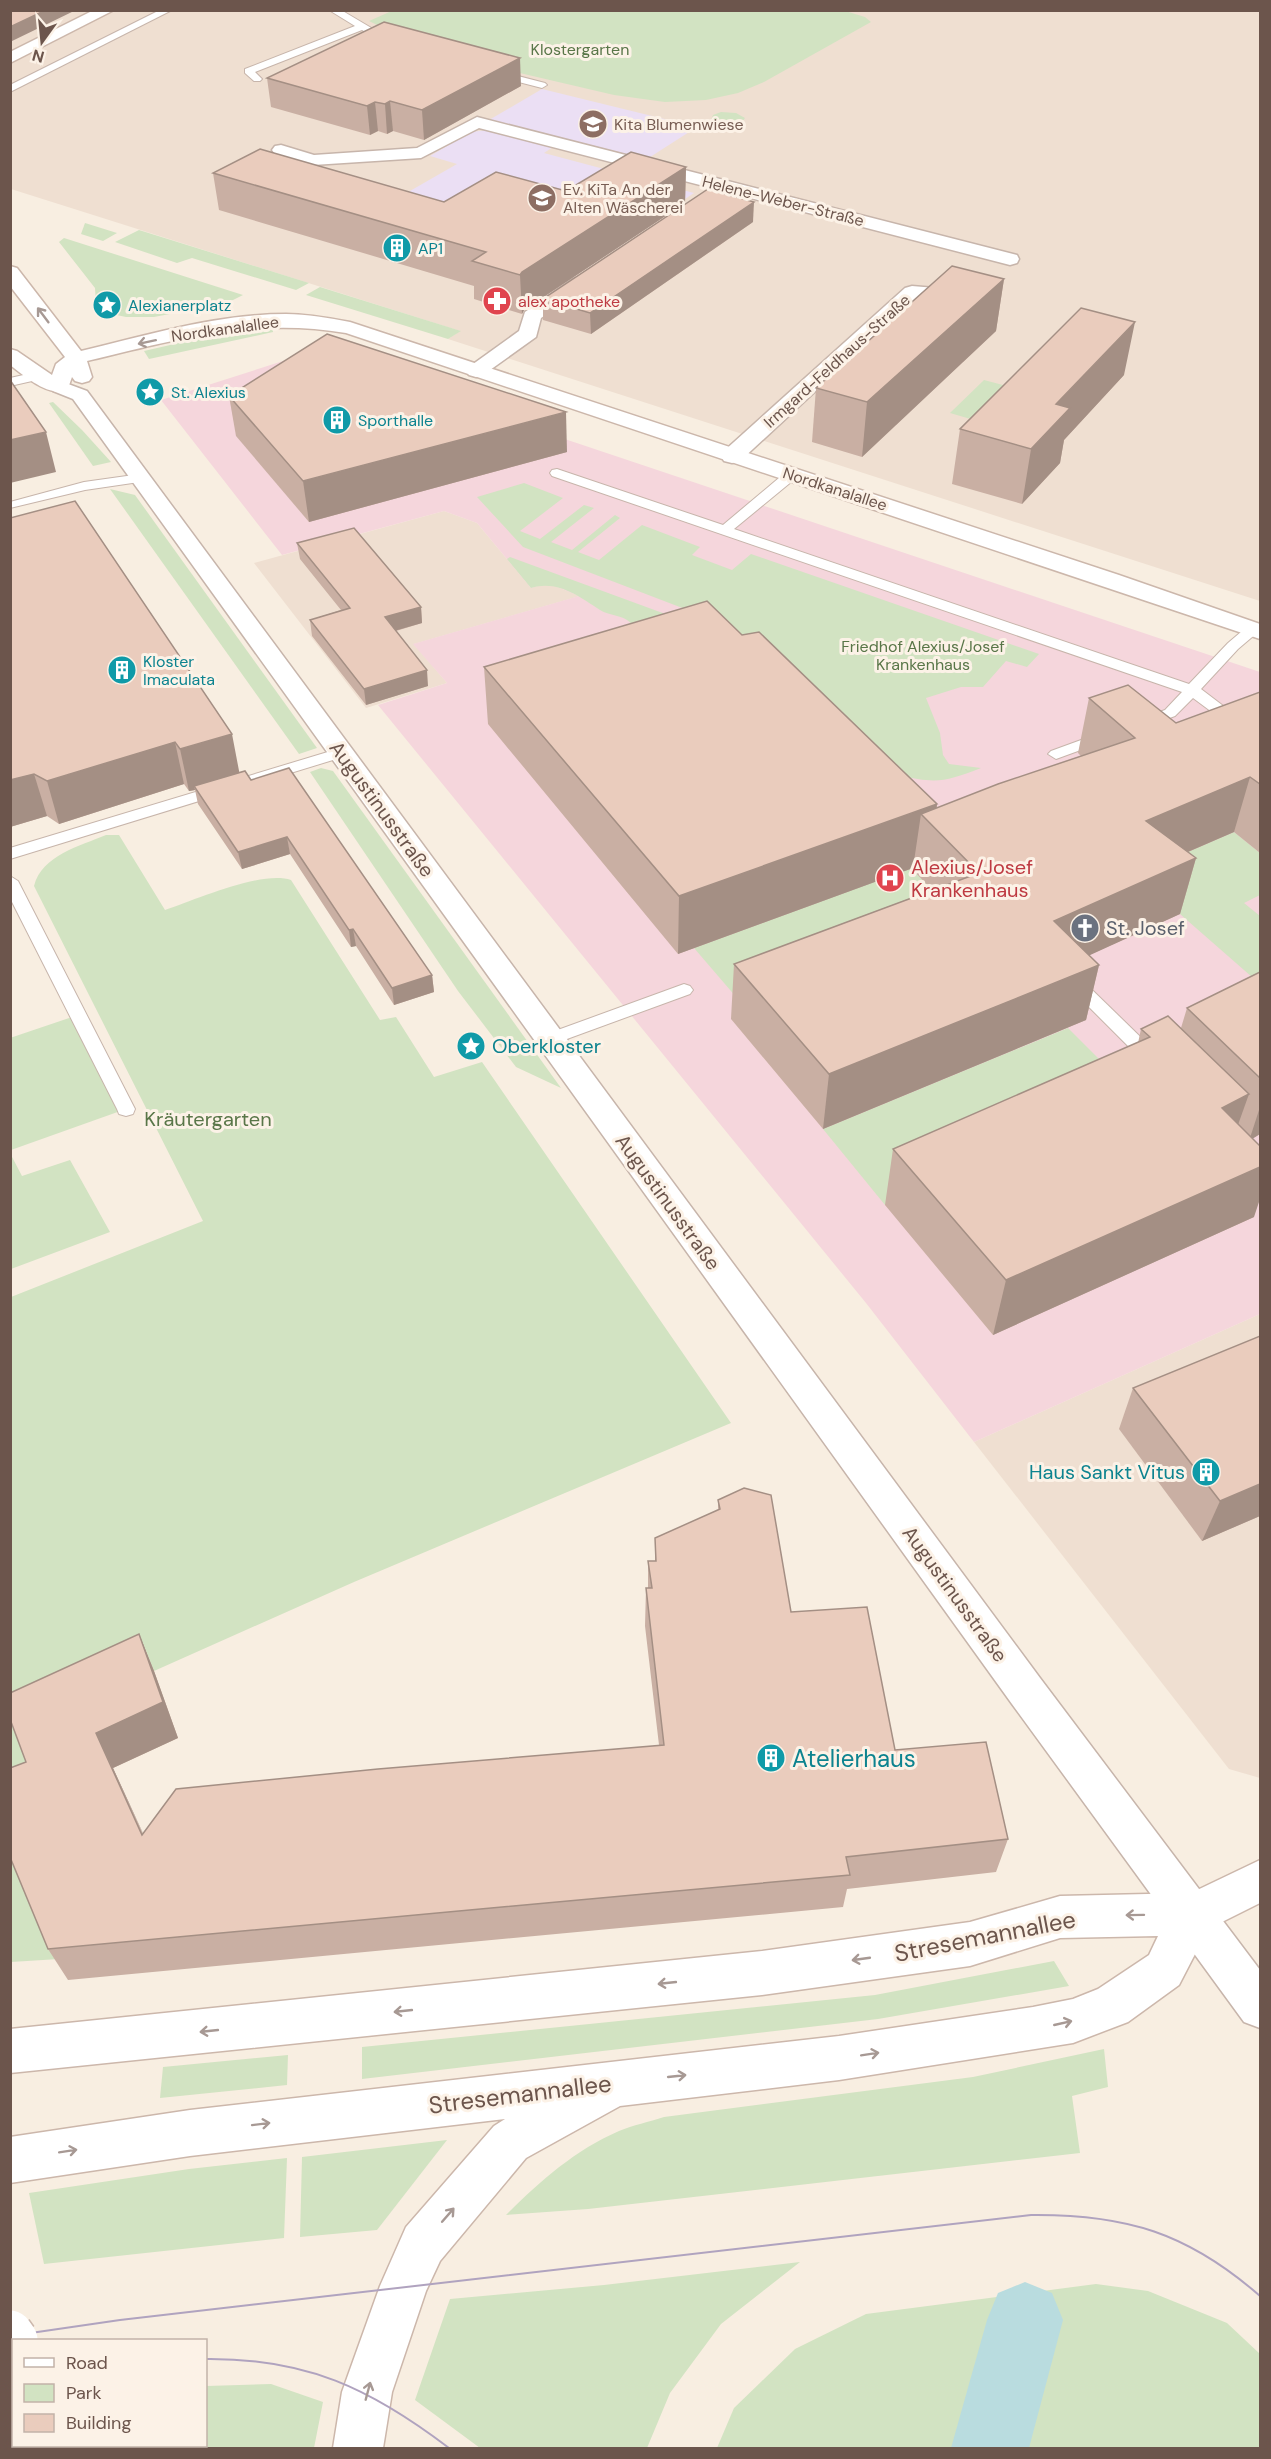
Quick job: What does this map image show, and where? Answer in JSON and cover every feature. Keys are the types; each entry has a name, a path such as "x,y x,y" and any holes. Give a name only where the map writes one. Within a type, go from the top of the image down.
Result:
{"street":[{"path":"10,58 107,10"},
{"name":"Helene-Weber-Straße","path":"281,150 313,160 421,153 477,122 1010,259 993,273"},
{"path":"707,199 727,186"},
{"path":"10,272 72,378"},
{"path":"476,371 529,333 532,316 593,275"},
{"name":"Irmgard-Feldhaus-Straße","path":"732,456 912,292 953,297 967,294 976,287"},
{"name":"Nordkanalallee","path":"72,378 218,327 284,320 317,322 350,328 1257,631"},
{"name":"Nordkanalallee","path":"247,343 283,336 327,336 409,349"},
{"path":"15,348 72,378"},
{"path":"15,348 37,376 72,378 105,374"},
{"name":"Augustinusstraße","path":"72,378 141,478 341,753 1026,1691 1260,2006"},
{"path":"1193,1914 1260,1881"},
{"name":"Stresemannallee","path":"10,2051 762,1973 970,1944 1060,1917 1193,1914 1164,1970 1112,2006 1073,2020 1033,2029 839,2058 190,2133 10,2160"},
{"path":"358,2448 367,2392 404,2286 423,2244 510,2142 619,2082"}],"lane":[{"path":"10,89 168,10"},
{"path":"333,10 397,46"},
{"path":"257,79 248,70 363,26"},
{"path":"488,71 542,85"},
{"path":"10,382 37,376"},
{"path":"557,472 1192,690 1260,741"},
{"path":"725,530 791,474"},
{"path":"14,505 84,486 141,478"},
{"path":"1056,754 1170,713 1233,646 1257,631"},
{"path":"10,854 341,753"},
{"path":"10,881 126,1109"},
{"path":"1078,987 1170,1077"},
{"path":"550,1039 684,990"}],"shaded area":[{"path":"10,11 1260,11 1260,601 448,339 460,331 11,189"},
{"name":"Kita Blumenwiese","path":"542,89 697,127 647,159 489,120"},
{"name":"Ev. KiTa An der Alten Wäscherei","path":"488,130 553,147 544,153 694,193 592,261 389,203 457,164 430,156 471,132"},
{"name":"Alexius/Josef Krankenhaus","path":"308,353 1260,672 1260,1314 974,1442 866,1303 378,705 447,683 413,644 579,596 544,584 531,588 477,523 444,511 282,555 161,400"},
{"path":"444,511 477,523 531,588 544,584 580,596 414,644 447,683 366,708 254,563"},
{"path":"1260,1314 1260,1778 1229,1769 974,1442"}],"green space":[{"name":"Klostergarten","path":"394,10 842,10 865,17 871,22 764,82 738,93 706,100 665,102 614,95 434,53 369,21"},
{"path":"721,112 736,113 745,118 742,122 727,125 711,120 713,115"},
{"path":"85,223 117,233 103,241 81,234"},
{"path":"139,230 309,283 296,290 192,258 177,263 115,242"},
{"path":"64,238 243,295 227,303 154,317 126,317 107,313 96,303 95,288 59,242"},
{"path":"320,287 461,331 448,339 306,295"},
{"path":"273,328 273,332 149,359 144,351 205,337"},
{"path":"984,380 1025,391 991,425 950,413"},
{"path":"53,402 111,462 93,466 49,403"},
{"name":"Friedhof Alexius/Josef Krankenhaus","path":"524,483 563,498 520,531 540,539 584,505 594,508 551,542 572,550 615,515 620,518 578,552 599,560 642,525 700,547 692,555 732,570 751,554 1039,654 1027,667 1006,661 983,687 961,687 926,698 940,733 943,755 949,764 981,768 940,780 922,780 898,775 732,627 523,547 477,497"},
{"path":"110,489 135,495 317,748 299,754"},
{"path":"510,557 679,619 644,637 627,620 603,612 567,591 550,586 531,588 507,559"},
{"path":"321,768 333,771 561,1088 516,1067 458,991 310,772"},
{"path":"1234,832 1260,853 1260,895 1244,903 1260,916 1260,984 1180,914 1132,876"},
{"name":"Kräutergarten","path":"106,835 119,835 165,910 246,882 278,878 291,880 380,1020 396,1017 434,1077 482,1062 731,1423 354,1582 154,1671 46,1796 11,1811 11,1297 203,1221 34,886 38,875 53,859"},
{"path":"911,868 970,928 749,1012 694,948"},
{"path":"78,1015 126,1109 11,1150 10,1038"},
{"path":"1068,1028 1134,1094 885,1205 823,1129"},
{"path":"11,1155 22,1176 70,1160 110,1232 11,1269"},
{"path":"11,1839 59,1959 11,1962"},
{"path":"1054,1961 1069,1986 878,2019 362,2079 362,2047 875,1995"},
{"path":"1104,2049 1108,2087 1072,2096 1080,2153 588,2209 506,2215 545,2179 587,2148 619,2131 664,2117 973,2077"},
{"path":"288,2055 287,2085 160,2098 163,2067"},
{"path":"447,2140 377,2230 300,2237 302,2157"},
{"path":"287,2158 284,2238 44,2264 29,2193 189,2169"},
{"path":"800,2262 721,2324 670,2393 647,2448 480,2448 415,2400 450,2299 604,2285"},
{"path":"1096,2284 1148,2291 1227,2323 1260,2354 1260,2448 717,2448 734,2408 795,2349 866,2314"},
{"path":"271,2384 323,2402 314,2448 136,2448 207,2447 207,2386"}],"building":[{"path":"10,10 46,10 10,27"},
{"path":"384,22 520,58 422,110 390,101 385,104 375,102 367,106 267,78"},
{"path":"260,149 444,202 496,172 566,191 631,152 686,167 520,275 472,261 486,252 213,173"},
{"path":"708,189 754,202 590,313 543,299"},
{"path":"952,266 1004,279 867,402 816,388"},
{"path":"1081,308 1135,322 1056,404 1070,408 1031,449 960,429"},
{"path":"327,334 566,412 303,481 229,396"},
{"path":"10,380 46,432 10,440"},
{"path":"75,501 232,734 180,749 175,742 47,781 34,774 10,780 10,518"},
{"path":"354,528 421,607 385,617 427,670 364,689 310,620 350,608 297,543"},
{"path":"707,601 742,635 759,632 937,804 679,896 484,667"},
{"path":"1128,685 1176,723 1260,692 1260,784 1250,777 1146,821 1196,858 1054,921 1099,965 829,1074 734,964 979,873 921,814 998,784 1135,738 1089,698"},
{"path":"289,768 432,975 392,988 353,929 349,930 287,837 238,852 194,786 245,771 251,780"},
{"path":"1260,972 1260,1078 1187,1008"},
{"path":"1168,1016 1249,1094 1222,1108 1260,1146 1260,1167 1006,1280 893,1149 1150,1037 1141,1029"},
{"path":"1260,1336 1260,1484 1220,1501 1133,1388"},
{"name":"Atelierhaus","path":"744,1488 771,1495 791,1612 867,1607 895,1750 986,1742 1008,1839 846,1857 850,1875 48,1949 10,1857 10,1768 26,1762 10,1719 10,1693 139,1634 163,1702 96,1733 142,1835 176,1789 664,1745 646,1588 652,1588 648,1561 656,1561 655,1538 720,1509 718,1500"}],"waterway":[{"path":"990,2448 1025,2320"}],"tram line":[{"path":"10,2336 120,2320 1031,2215 1097,2218 1154,2232 1181,2242 1207,2257 1260,2296"},
{"path":"207,2359 275,2364 335,2381 364,2393 392,2409 449,2448"}],"place":[{"name":"Kita Blumenwiese","path":"593,124"},
{"name":"Ev. KiTa An der Alten Wäscherei","path":"542,198"},
{"name":"AP1","path":"397,248"},
{"name":"alex apotheke","path":"497,301"},
{"name":"Alexianerplatz","path":"107,305"},
{"name":"St. Alexius","path":"150,392"},
{"name":"Sporthalle","path":"337,420"},
{"name":"Kloster Imaculata","path":"122,670"},
{"name":"Alexius/Josef Krankenhaus","path":"890,878"},
{"name":"St. Josef","path":"1085,928"},
{"name":"Oberkloster","path":"471,1046"},
{"name":"Haus Sankt Vitus","path":"1206,1472"},
{"name":"Atelierhaus","path":"771,1758"}]}
